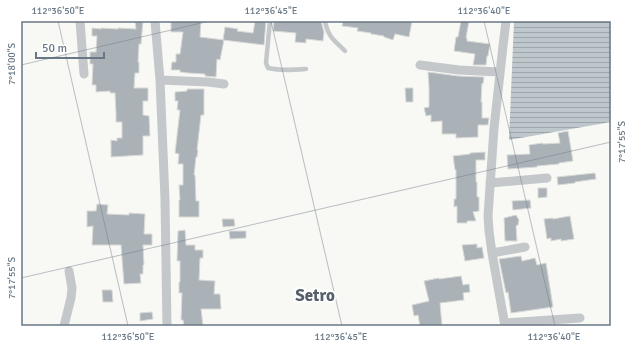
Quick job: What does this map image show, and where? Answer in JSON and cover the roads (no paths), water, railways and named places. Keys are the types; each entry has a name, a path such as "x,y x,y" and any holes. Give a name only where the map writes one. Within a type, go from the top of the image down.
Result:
{"street":[{"path":"80,21 84,74"},
{"path":"155,21 160,80 165,199 167,326"},
{"path":"506,21 494,128 488,216 492,253 505,325 580,318"},
{"path":"420,65 459,70 500,72"},
{"path":"160,80 224,84"},
{"path":"490,183 547,178"},
{"path":"492,253 525,247"},
{"path":"64,326 72,293 69,271"}],"lane":[{"path":"270,21 266,63 268,68 276,70 306,69"},
{"path":"325,21 331,38 345,51"}],"district":[{"name":"Setro","path":"315,295"}]}
